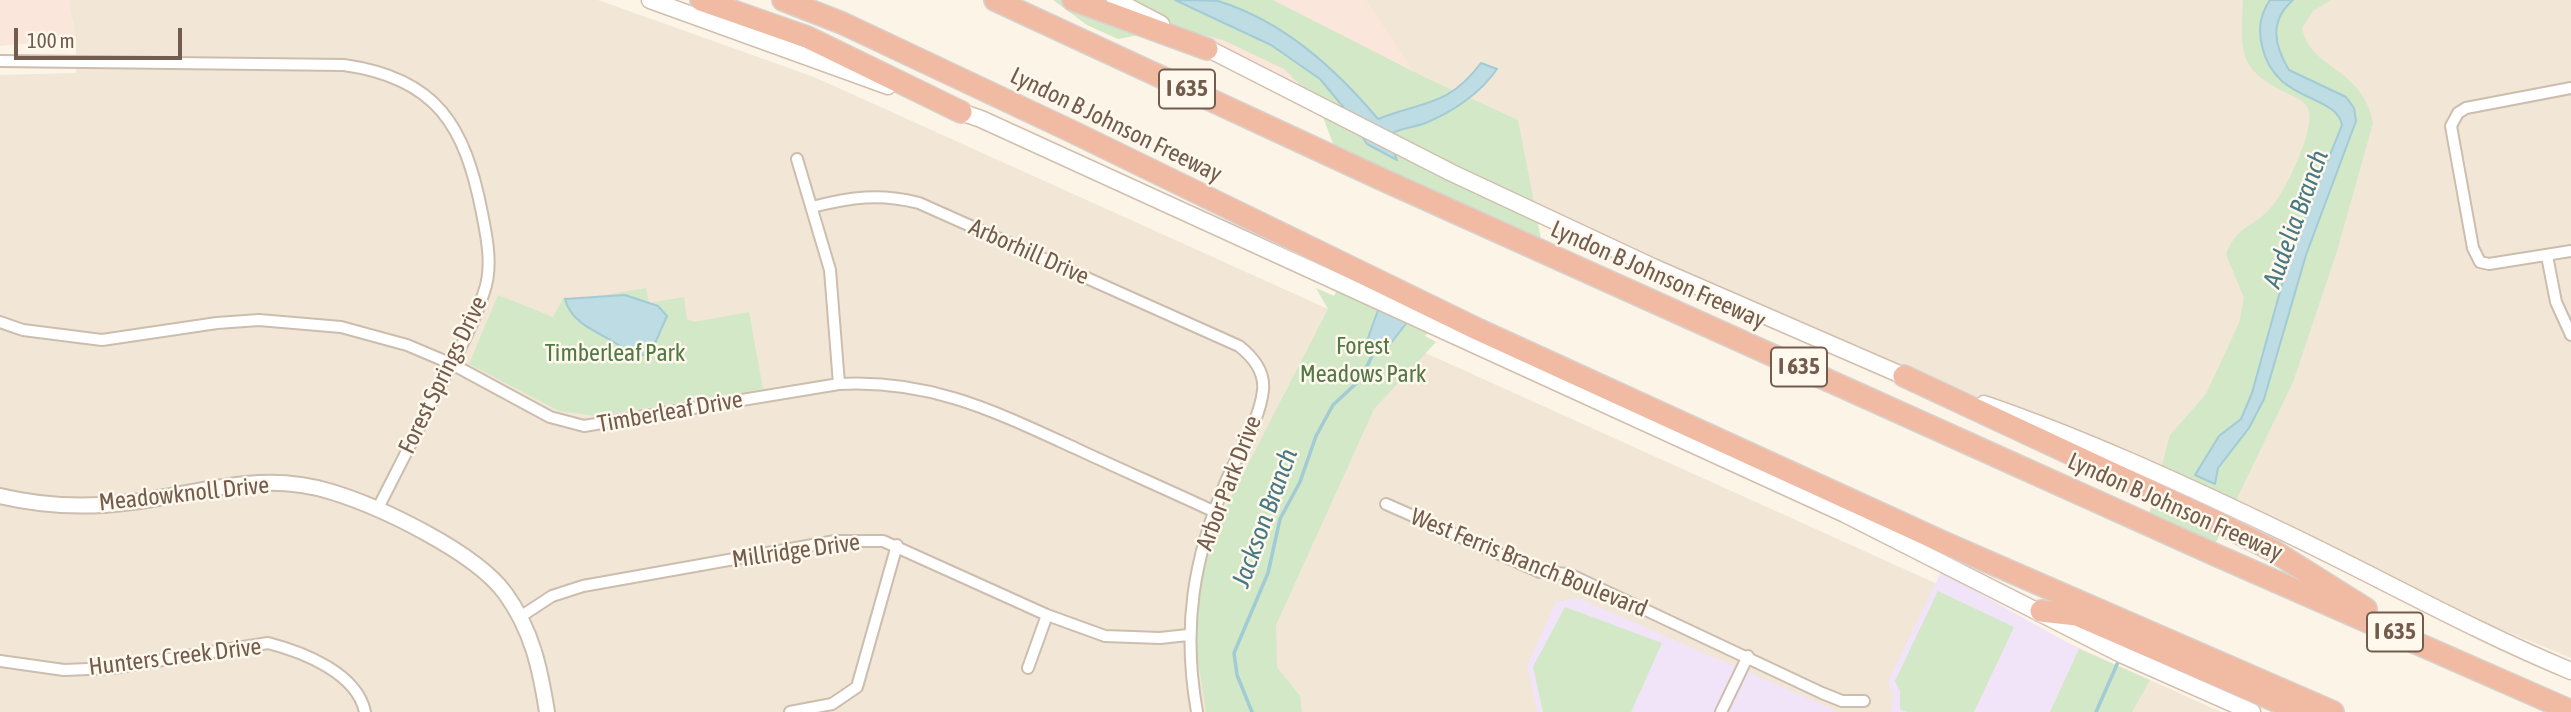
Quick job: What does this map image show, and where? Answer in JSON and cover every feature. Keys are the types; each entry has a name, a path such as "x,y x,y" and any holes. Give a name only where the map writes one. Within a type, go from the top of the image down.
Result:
{"highway":[{"path":"701,0 807,37 961,112"},
{"name":"Lyndon B Johnson Freeway","path":"783,0 842,23 1073,132 1479,330 1947,544 2228,664 2333,712"},
{"name":"Lyndon B Johnson Freeway","path":"995,0 1392,184 2218,556 2571,711"},
{"path":"1073,0 1207,49"},
{"path":"1904,376 2273,550 2421,643"},
{"path":"2041,611 2077,615 2301,712"}],"main road":[{"path":"650,0 961,112 1845,514 2041,611 2123,655 2252,712"},
{"path":"1115,0 1452,173 1653,267 1904,376 2062,431 2274,527 2380,582 2571,671"}],"street":[{"name":"Forest Springs Drive","path":"0,61 344,65 375,69 418,88 447,116 466,147 475,175 487,242 485,289 452,363 377,510"},
{"path":"2571,88 2466,108 2458,113 2451,126 2473,248 2480,262 2489,264 2571,251"},
{"path":"797,159 834,296 839,384"},
{"name":"Arborhill Drive","path":"812,208 852,197 877,195 919,203 1239,346"},
{"path":"2547,256 2556,302 2571,335"},
{"name":"Timberleaf Drive","path":"0,322 23,330 102,340 217,323 303,322 377,335 452,363 550,417 584,426 839,384 901,385 964,399 1213,511"},
{"name":"Arbor Park Drive","path":"1197,712 1188,635 1196,573 1213,511 1263,390 1258,364 1239,346"},
{"name":"Meadowknoll Drive","path":"0,496 18,500 102,505 226,486 290,484 332,491 425,534 485,570 520,617 537,655 547,712"},
{"name":"West Ferris Branch Boulevard","path":"1386,504 1540,572 1569,574 1842,701 1864,701"},
{"name":"Millridge Drive","path":"520,617 552,596 583,586 835,541 883,541 897,545 1047,615 1105,636 1160,638 1188,635"},
{"path":"790,712 832,704 857,687 897,545"},
{"path":"1028,668 1047,615"},
{"name":"Hunters Creek Drive","path":"0,661 64,670 113,668 268,643 290,648 344,678 353,685 365,712"},
{"path":"1721,712 1748,656"}],"shaded area":[{"path":"0,0 68,0 76,39 0,46"},
{"path":"68,0 598,0 814,77 2221,712 0,712 0,75 76,73 76,39"},
{"path":"1097,0 1366,0 1493,191"},
{"path":"1364,0 2571,0 2571,658 2231,518 1493,191"},
{"path":"1941,572 2079,649 2050,712 1891,712 1893,696 1888,681"},
{"path":"1578,598 1839,712 1537,712 1527,665 1556,602"}],"green space":[{"path":"1053,0 1273,0 1426,78 1518,120 1541,239 1337,154 1317,101 1284,69 1223,40 1177,28 1118,39 1087,25"},
{"path":"2243,0 2331,0 2313,11 2302,28 2315,53 2358,90 2367,104 2373,123 2337,251 2293,382 2215,544 2149,515 2170,435 2206,394 2239,323 2244,298 2226,254 2236,236 2266,213 2278,197 2298,160 2309,120 2309,111 2299,99 2263,79 2247,60 2242,36"},
{"name":"Forest Meadows Park","path":"1352,260 1452,304 1425,336 1436,342 1374,409 1276,625 1277,667 1300,696 1302,712 1206,712 1196,647 1200,580 1222,515 1328,309 1316,288 1334,296"},
{"name":"Timberleaf Park","path":"646,288 649,303 684,297 687,319 694,322 749,312 763,389 596,416 559,411 469,364 498,295 553,317 564,297 575,300"},
{"path":"1938,591 2014,627 1974,712 1907,712 1900,709 1900,691 1895,681"},
{"path":"1565,607 1662,643 1631,712 1543,712 1533,667"},
{"path":"2079,649 2150,680 2132,712 2050,712"}],"water":[{"path":"1175,0 1218,1 1264,21 1306,48 1326,65 1378,119 1446,95 1457,88 1481,63 1497,69 1482,87 1454,108 1423,124 1387,136 1397,160 1367,144 1344,108 1320,79 1271,45"},
{"path":"2270,0 2293,0 2280,16 2276,34 2289,70 2346,97 2354,108 2356,121 2306,255 2264,399 2249,428 2218,468 2215,484 2195,475 2219,436 2241,419 2252,393 2291,252 2342,125 2329,107 2291,88 2269,65 2262,46 2260,27"},
{"path":"625,295 658,306 667,316 652,350 645,355 630,354 584,325 569,309 565,299"},
{"path":"1382,299 1415,312 1388,347 1368,338"}],"waterway":[{"name":"Jackson Branch","path":"1252,712 1237,675 1234,653 1268,573 1280,519 1300,482 1316,436 1333,405 1361,379 1379,341"},
{"name":"Audelia Branch","path":"2096,712 2119,660"}]}
